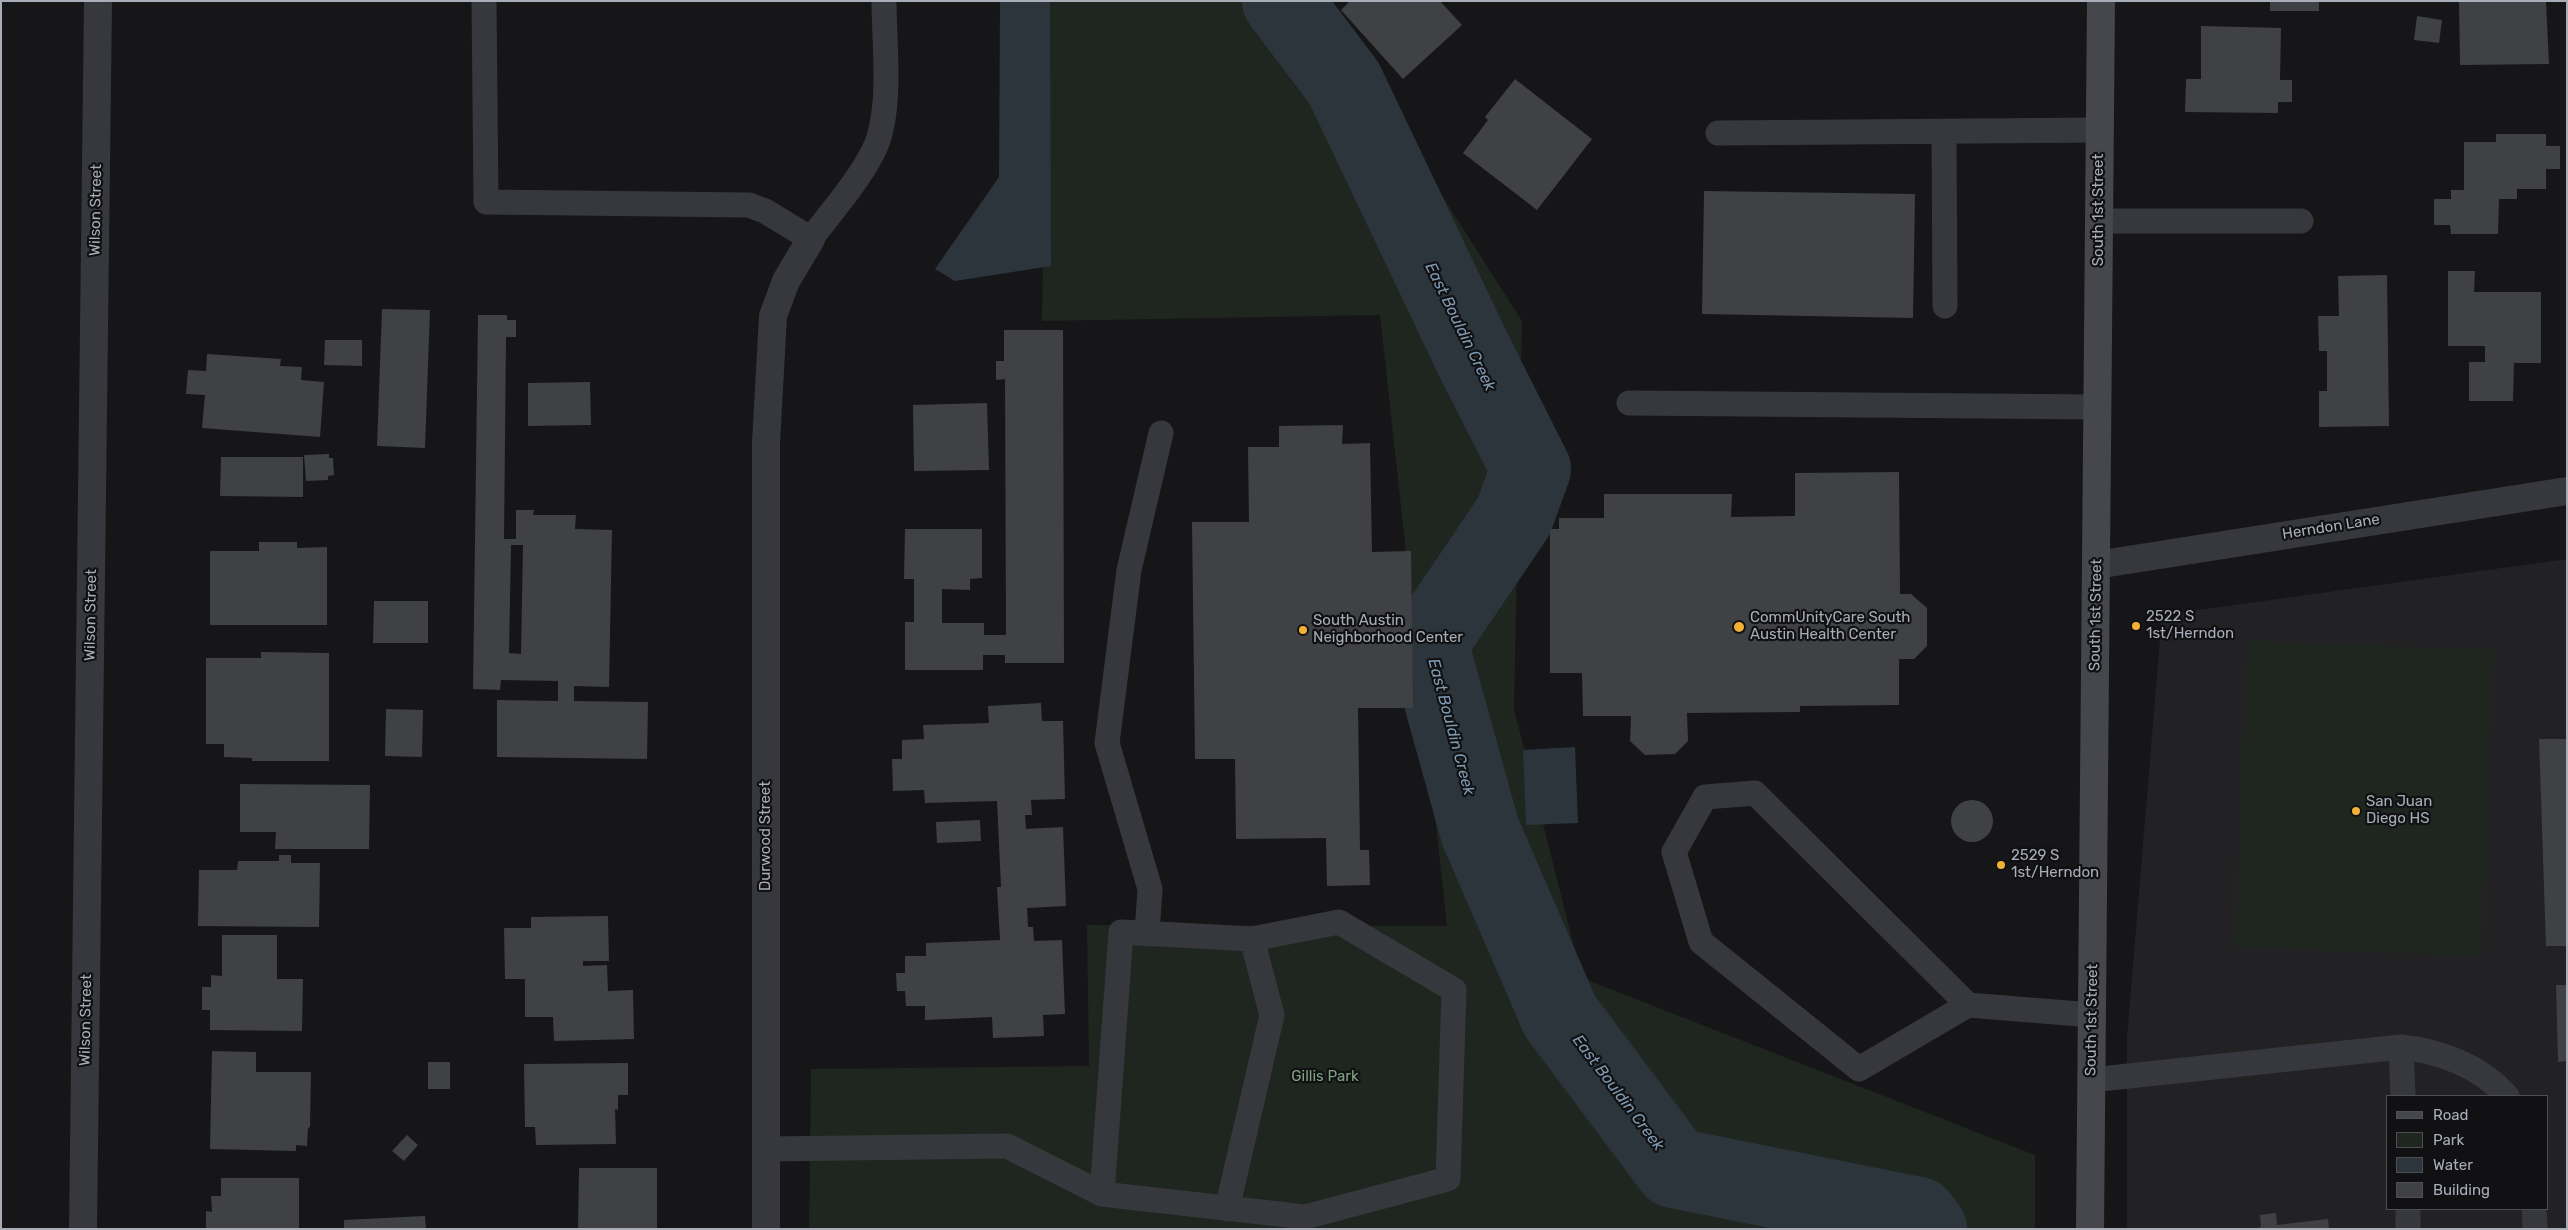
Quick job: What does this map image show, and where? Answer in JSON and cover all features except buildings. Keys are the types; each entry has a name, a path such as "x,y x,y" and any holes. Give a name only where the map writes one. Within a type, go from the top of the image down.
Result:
{"main road":[{"name":"South 1st Street","path":"2090,1229 2101,1"}],"street":[{"name":"Wilson Street","path":"84,1229 98,1"},
{"name":"Durwood Street","path":"766,1229 766,443 773,316 786,281 811,239"},
{"name":"Herndon Lane","path":"2096,565 2567,491"}],"lane":[{"path":"484,1 486,202 748,205 765,211 811,239 863,169 874,151 881,130 885,108 884,1"},
{"path":"1718,133 2100,130"},
{"path":"1944,132 1945,306"},
{"path":"2099,221 2301,220"},
{"path":"1629,402 2098,408"},
{"path":"1147,934 1150,889 1107,743 1129,570 1161,433"},
{"path":"1968,1005 1755,793 1705,797 1674,852 1701,942 1859,1069 1968,1005 2092,1015"},
{"path":"767,1148 1007,1146 1102,1194 1305,1217 1448,1179 1454,990 1339,922 1252,939 1121,932 1102,1194"},
{"path":"1228,1209 1272,1015 1252,939"},
{"path":"2091,1080 2401,1047 2424,1049 2445,1055 2487,1079 2506,1095"},
{"path":"2401,1047 2403,1095"},
{"path":"2408,1210 2408,1229"},
{"path":"2534,1210 2535,1229"}],"shaded area":[{"name":"San Juan Diego HS","path":"2567,559 2567,1229 2127,1229 2127,1037 2162,615"}],"green space":[{"name":"Gillis Park","path":"1047,1 1323,1 1376,92 1522,321 1514,709 1582,978 2035,1155 2035,1229 809,1229 811,1069 1089,1066 1087,925 1447,926 1380,315 1042,321"},
{"path":"2247,641 2493,650 2481,956 2235,947"}],"water":[{"path":"1000,1 1050,1 1051,266 955,281 935,269 999,177"},
{"path":"1575,747 1578,823 1526,825 1523,750"}],"waterway":[{"name":"East Bouldin Creek","path":"1282,1 1344,83 1473,354 1531,469 1514,516 1428,643 1480,831 1560,1016 1674,1168 1918,1217 1927,1229"}],"place":[{"name":"2522 S 1st/Herndon","path":"2136,626"},
{"name":"CommUnityCare South Austin Health Center","path":"1739,627"},
{"name":"South Austin Neighborhood Center","path":"1303,630"},
{"name":"San Juan Diego HS","path":"2356,811"},
{"name":"2529 S 1st/Herndon","path":"2001,865"}]}
